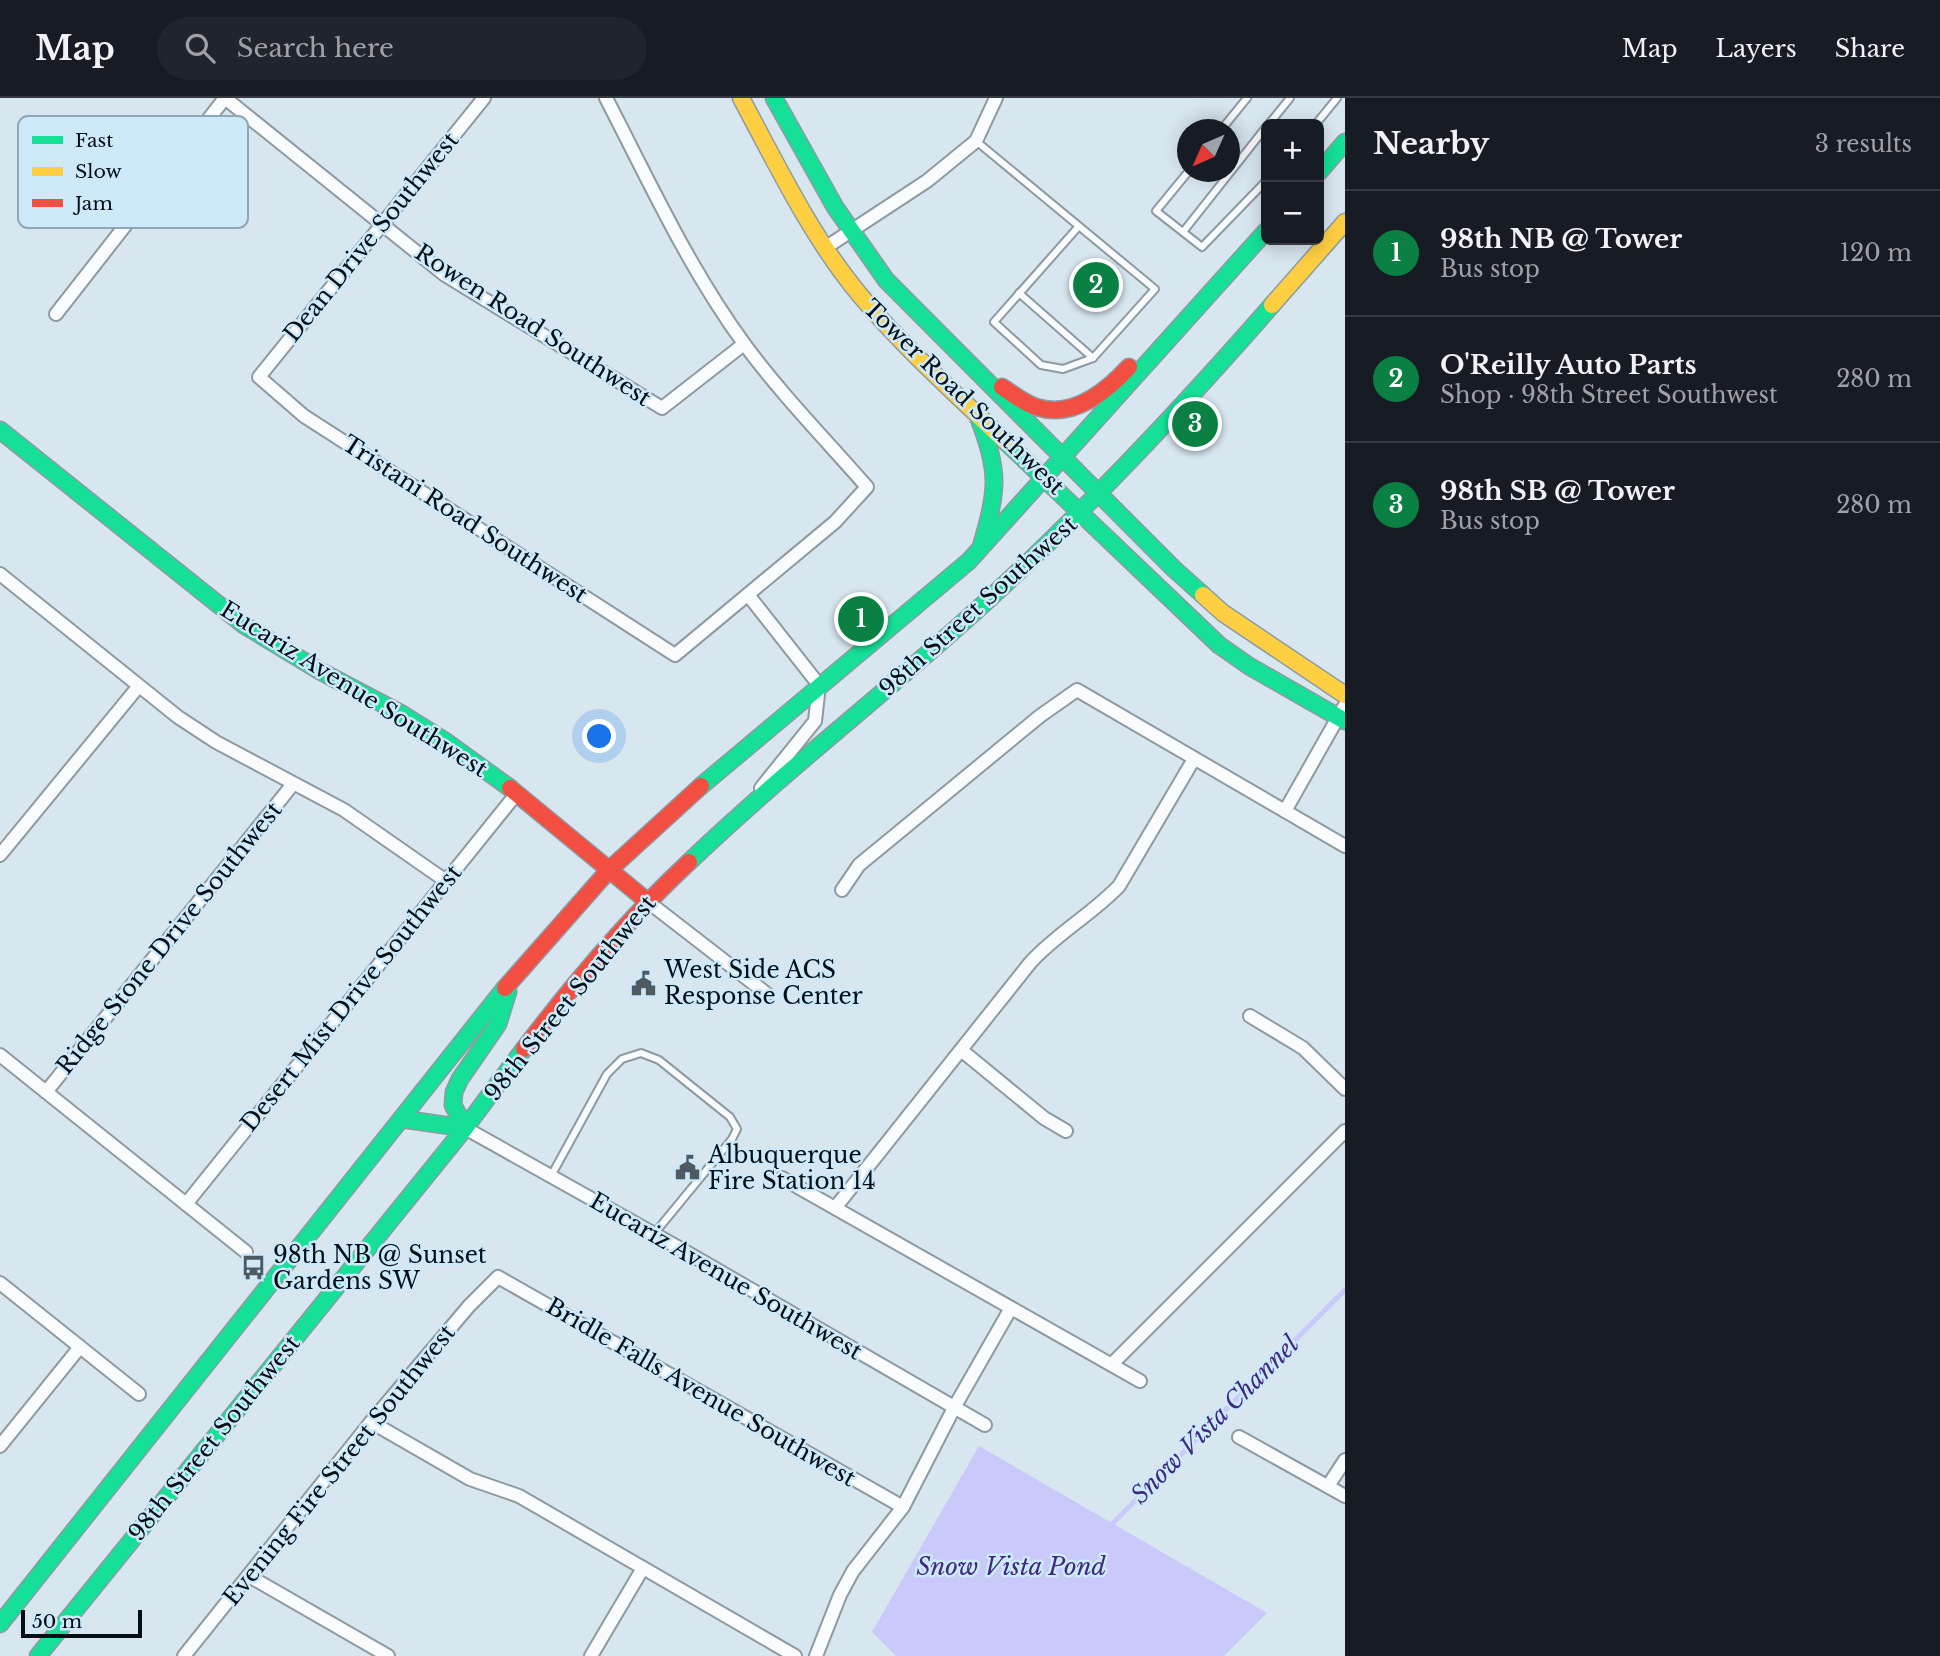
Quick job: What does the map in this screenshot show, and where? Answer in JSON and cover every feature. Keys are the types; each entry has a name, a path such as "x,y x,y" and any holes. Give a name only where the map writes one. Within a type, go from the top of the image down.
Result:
{"main road":[{"name":"Tower Road Southwest","path":"741,98 825,248 859,294 907,347 1219,645 1249,666 1343,715"},
{"name":"Tower Road Southwest","path":"774,98 804,157 878,271 1098,494 1223,613 1345,695"},
{"path":"1324,166 1345,142"},
{"name":"98th Street Southwest","path":"38,1656 465,1128 554,1010 647,901 743,810 849,722 988,600 1082,512 1186,402 1345,222"},
{"name":"98th Street Southwest","path":"0,1625 513,978 609,870 684,801 819,685 969,561 1261,237"},
{"path":"971,366 1017,397 1044,409 1065,407 1097,397 1115,383 1194,294 1232,269"},
{"path":"976,412 993,452 997,481 991,518 981,548"},
{"name":"Eucariz Avenue Southwest","path":"0,430 244,625 446,741 516,793 647,901"},
{"path":"465,1128 453,1105 454,1092 498,1024 513,978"},
{"path":"402,1119 465,1128"}],"street":[{"name":"Rowen Road Southwest","path":"225,98 247,116"},
{"path":"211,116 225,98"},
{"name":"Dean Drive Southwest","path":"259,377 484,98"},
{"path":"606,98 692,263 744,344 867,487 835,522 749,596 819,685 815,721 743,810"},
{"path":"825,248 928,181 976,141 996,98"},
{"name":"Rowen Road Southwest","path":"248,116 445,275 662,408 744,344"},
{"path":"55,314 123,228"},
{"name":"Tristani Road Southwest","path":"259,377 304,416 675,655 749,596"},
{"path":"0,574 138,687 216,742 344,810 446,881"},
{"path":"0,855 138,687"},
{"path":"842,890 859,865 1040,716 1077,690 1345,846"},
{"path":"1285,811 1343,715"},
{"path":"835,1208 1042,950 1119,886 1194,760"},
{"name":"Ridge Stone Drive Southwest","path":"46,1091 293,784"},
{"name":"Desert Mist Drive Southwest","path":"186,1204 516,793"},
{"path":"647,901 767,994"},
{"path":"1250,1016 1303,1048 1345,1089"},
{"path":"961,1050 1044,1118 1066,1131"},
{"path":"0,1055 246,1252"},
{"name":"Eucariz Avenue Southwest","path":"465,1128 985,1425"},
{"path":"1112,1364 1345,1131"},
{"path":"782,1178 1140,1381"},
{"name":"Evening Fire Street Southwest","path":"184,1656 372,1422 469,1306 498,1277"},
{"name":"Bridle Falls Avenue Southwest","path":"498,1277 903,1507"},
{"path":"0,1283 139,1394"},
{"path":"816,1656 840,1595 853,1571 903,1507 955,1406 1011,1308"},
{"path":"0,1446 80,1347"},
{"path":"372,1422 470,1479 519,1496 794,1656"},
{"path":"1239,1437 1345,1496"},
{"path":"1328,1486 1345,1460"},
{"path":"592,1656 643,1568"},
{"path":"249,1576 388,1656"}],"lane":[{"path":"1230,119 1247,98"},
{"path":"1274,119 1290,98"},
{"path":"1320,119 1337,98"},
{"path":"1183,232 1261,135"},
{"path":"976,141 1079,226 1155,289 1093,358 1063,369 1041,365 994,322 1079,226"},
{"path":"1180,182 1156,211 1202,247 1265,182"},
{"path":"1019,293 1093,358"},
{"path":"551,1176 607,1074 622,1059 641,1053 659,1060 730,1117 737,1129 732,1139 654,1234"}],"water":[{"name":"Snow Vista Pond","path":"979,1446 1267,1613 1224,1656 896,1656 872,1632"}],"waterway":[{"name":"Snow Vista Channel","path":"1108,1528 1345,1290"}],"traffic: fast":[{"path":"774,98 835,207 886,280 1203,595"},
{"path":"1324,166 1345,142"},
{"path":"701,786 969,561 1261,237"},
{"path":"689,862 952,632 1063,529 1204,381 1272,305"},
{"path":"979,419 990,453 994,481 991,509 982,543"},
{"path":"0,430 244,625 320,671 402,714 510,788"},
{"path":"1006,442 1219,645 1249,666 1345,721"},
{"path":"0,1624 505,988"},
{"path":"465,1128 453,1105 454,1092 498,1024 508,992"},
{"path":"38,1656 465,1128 524,1049"},
{"path":"402,1119 465,1128"}],"traffic: slow":[{"path":"741,98 796,199 842,272 894,333 1006,442"},
{"path":"1272,305 1345,222"},
{"path":"1203,595 1223,613 1345,695"}],"traffic: jam":[{"path":"1002,387 1036,407 1062,409 1075,406 1099,394 1129,367"},
{"path":"505,988 609,870 701,786"},
{"path":"510,788 647,901"},
{"path":"524,1049 602,952 689,862"}],"place":[{"name":"O'Reilly Auto Parts","path":"1096,285"},
{"name":"98th SB @ Tower","path":"1195,424"},
{"name":"98th NB @ Tower","path":"861,619"},
{"name":"West Side ACS Response Center","path":"644,983"},
{"name":"Albuquerque Fire Station 14","path":"688,1168"},
{"name":"98th NB @ Sunset Gardens SW","path":"253,1268"}]}
